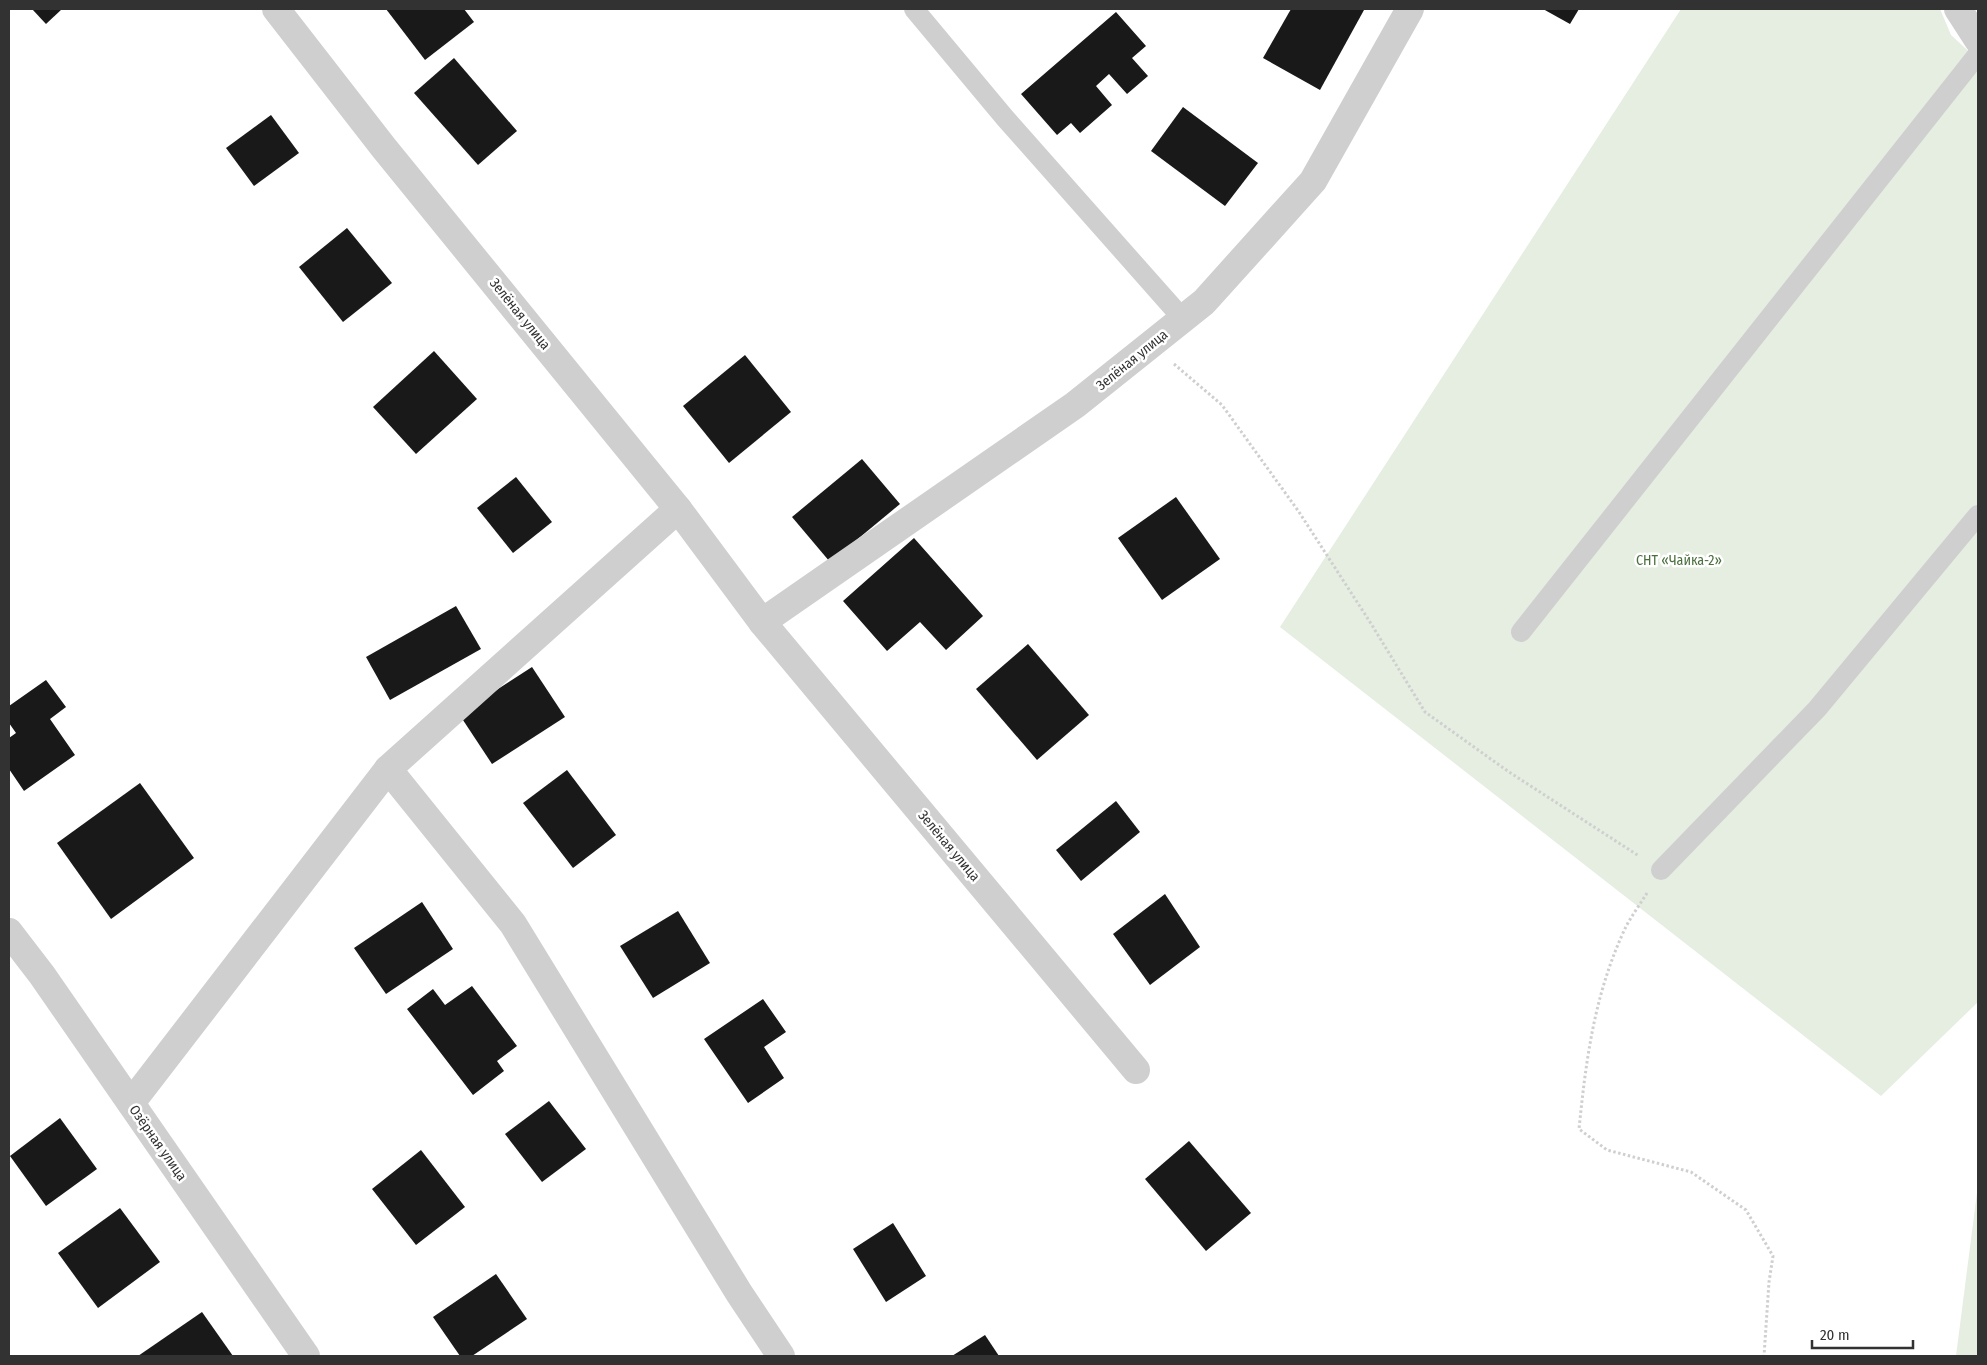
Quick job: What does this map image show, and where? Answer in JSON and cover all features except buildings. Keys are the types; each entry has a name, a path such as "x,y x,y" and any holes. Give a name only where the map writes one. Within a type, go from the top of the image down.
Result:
{"street":[{"name":"Зелёная улица","path":"276,9 384,148 678,509 762,622 1136,1070"},
{"name":"Зелёная улица","path":"762,622 1075,405 1204,302 1313,181 1410,9"},
{"path":"1958,9 1978,40"},
{"path":"130,1103 388,769 678,509"},
{"path":"388,769 513,924 739,1293 782,1356"},
{"name":"Озёрная улица","path":"9,932 42,974 306,1356"}],"lane":[{"path":"914,9 1005,118 1184,318"},
{"path":"1521,632 1978,54"},
{"path":"1661,870 1817,708 1978,515"}],"path":[{"path":"1151,344 1222,405 1304,520 1425,712 1509,772 1661,870 1624,931 1601,988 1586,1058 1579,1129 1607,1150 1691,1172 1746,1210 1773,1256 1769,1282 1764,1356"}],"green space":[{"name":"СНТ «Чайка-2»","path":"1681,9 1940,9 1951,35 1978,60 1978,1002 1881,1096 1280,627"},
{"path":"1978,1185 1978,1356 1956,1356"}]}
